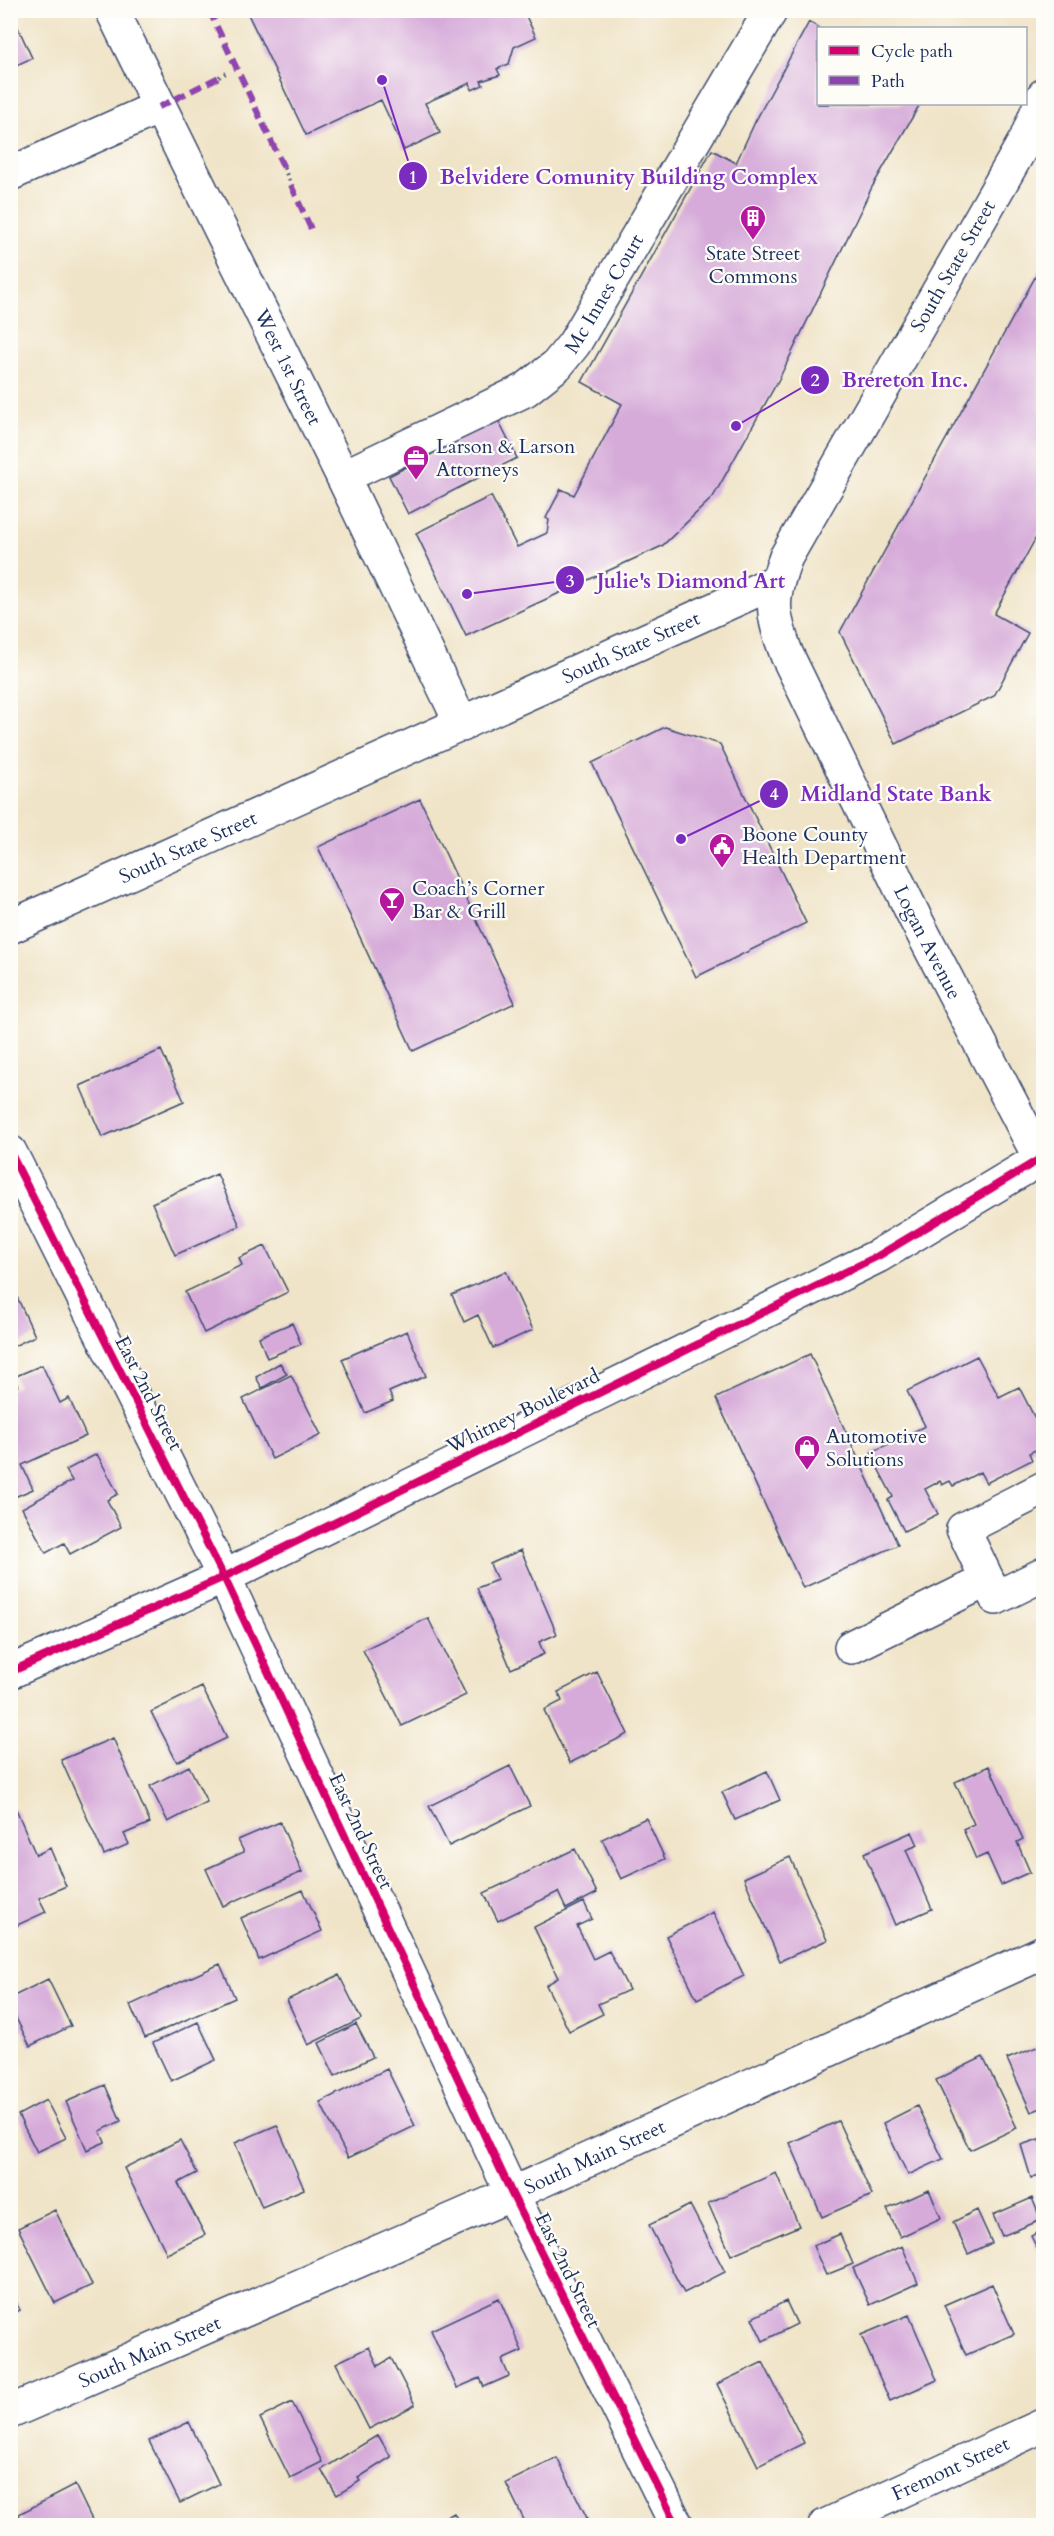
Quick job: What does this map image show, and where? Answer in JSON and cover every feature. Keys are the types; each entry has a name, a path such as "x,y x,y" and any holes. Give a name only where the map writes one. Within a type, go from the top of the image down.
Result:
{"street":[{"name":"West 1st Street","path":"112,10 343,477 462,725"},
{"name":"Mc Innes Court","path":"343,477 525,390 557,365 574,344 771,10"},
{"name":"South State Street","path":"10,927 777,581 786,557 1035,144 1044,95"},
{"path":"10,174 159,107"},
{"name":"Logan Avenue","path":"777,581 773,596 776,627 787,655 916,920 1043,1160"},
{"name":"East 2nd Street","path":"10,1152 224,1577 513,2194 677,2526"},
{"name":"Whitney Boulevard","path":"10,1672 224,1577 878,1256 1043,1160"},
{"path":"1044,1488 963,1530 996,1598 1044,1574"},
{"path":"851,1647 987,1580"},
{"name":"South Main Street","path":"10,2412 513,2194 1044,1952"},
{"name":"Fremont Street","path":"825,2526 1044,2425"}],"path":[{"path":"219,77 229,71"},
{"path":"284,168 291,185"}],"building":[{"path":"10,10 32,58 10,68"},
{"path":"246,10 523,10 536,37 514,47 509,64 497,69 500,75 481,81 483,85 472,90 470,83 425,103 440,133 404,150 381,100 306,135"},
{"path":"971,10 984,10 981,16"},
{"path":"809,22 818,27 817,105 919,105 872,187 779,379 713,497 662,546 466,636 416,533 491,496 517,547 547,533 549,520 546,518 561,489 574,495 622,404 582,382 712,150 736,163 755,122"},
{"path":"1044,261 1044,523 994,614 1028,633 994,696 896,744 840,632"},
{"path":"498,420 517,458 408,514 389,476"},
{"path":"665,727 720,744 806,923 696,977 592,763"},
{"path":"420,799 515,1003 413,1051 318,847"},
{"path":"161,1050 184,1101 102,1137 80,1086"},
{"path":"217,1174 240,1226 175,1255 152,1203"},
{"path":"265,1246 288,1292 204,1333 185,1292 242,1265 239,1258"},
{"path":"506,1271 533,1330 493,1348 478,1315 464,1322 452,1295"},
{"path":"17,1297 35,1336 10,1348 10,1300"},
{"path":"292,1323 301,1344 267,1358 259,1337"},
{"path":"407,1331 426,1376 389,1392 393,1401 365,1413 342,1359"},
{"name":"Automotive Solutions","path":"810,1354 898,1545 803,1588 716,1398"},
{"path":"977,1356 999,1397 1019,1387 1044,1436 1044,1446 1029,1453 1032,1460 986,1483 980,1472 953,1486 950,1481 942,1485 940,1481 925,1489 938,1514 904,1531 888,1500 893,1497 870,1453 925,1426 907,1391"},
{"path":"280,1363 287,1374 262,1388 256,1377"},
{"path":"42,1365 60,1403 69,1398 86,1436 22,1465 33,1489 10,1499 10,1390 18,1386 14,1377"},
{"path":"291,1375 321,1435 272,1459 243,1399"},
{"path":"97,1454 118,1494 107,1500 121,1527 70,1554 64,1543 46,1553 22,1508 72,1481 66,1470"},
{"path":"521,1550 557,1634 539,1642 544,1654 511,1669 477,1588 497,1580 490,1564"},
{"path":"428,1618 466,1695 402,1726 363,1650"},
{"path":"597,1672 628,1734 570,1763 544,1710 562,1701 558,1692"},
{"path":"202,1687 227,1738 177,1762 151,1712"},
{"path":"113,1738 150,1823 124,1834 129,1844 104,1855 61,1760"},
{"path":"189,1766 207,1802 168,1822 150,1786"},
{"path":"510,1766 530,1806 449,1846 429,1806"},
{"path":"989,1766 1023,1839 1017,1842 1030,1872 1001,1885 987,1854 976,1859 963,1829 974,1824 955,1782"},
{"path":"767,1771 780,1800 735,1820 722,1792"},
{"path":"16,1809 36,1855 50,1848 66,1886 39,1898 46,1912 13,1927 10,1922 10,1811"},
{"path":"646,1818 665,1859 621,1879 602,1839"},
{"path":"280,1822 302,1872 223,1906 206,1869 244,1852 238,1840"},
{"path":"912,1832 918,1845 906,1850 932,1909 895,1925 864,1853"},
{"path":"575,1849 597,1893 566,1909 558,1892 498,1921 484,1893"},
{"path":"790,1857 827,1940 780,1961 744,1878"},
{"path":"303,1890 322,1931 259,1960 241,1918"},
{"path":"584,1902 592,1919 577,1926 593,1959 609,1951 629,1990 598,2004 603,2014 569,2031 546,1985 558,1978 534,1927"},
{"path":"713,1912 744,1976 697,1999 666,1936"},
{"path":"220,1964 235,1998 145,2038 130,2005"},
{"path":"339,1975 361,2019 308,2045 287,2000"},
{"path":"48,1979 71,2026 30,2046 10,2006 10,1998"},
{"path":"198,2022 216,2060 171,2081 153,2043"},
{"path":"356,2024 373,2057 335,2076 319,2043"},
{"path":"1044,2044 1044,2107 1031,2112 1007,2059"},
{"path":"983,2057 1017,2128 970,2150 936,2080"},
{"path":"387,2069 415,2126 348,2158 320,2102"},
{"path":"105,2085 121,2121 100,2131 105,2142 87,2150 66,2102"},
{"path":"46,2100 66,2138 37,2152 18,2115"},
{"path":"917,2106 943,2159 908,2175 883,2123"},
{"path":"838,2121 872,2195 822,2217 790,2143"},
{"path":"277,2125 304,2189 262,2207 235,2143"},
{"path":"1039,2139 1044,2152 1044,2173 1031,2178 1021,2145"},
{"path":"180,2140 197,2173 178,2183 205,2235 167,2254 124,2168"},
{"path":"776,2173 799,2226 731,2255 708,2203"},
{"path":"929,2190 941,2218 900,2237 887,2209"},
{"path":"1032,2198 1041,2220 1002,2236 993,2215"},
{"path":"690,2205 725,2272 684,2293 649,2225"},
{"path":"55,2210 92,2285 55,2303 18,2228"},
{"path":"977,2210 992,2243 968,2254 953,2222"},
{"path":"1044,2230 1044,2262 1031,2236"},
{"path":"840,2234 853,2264 826,2275 813,2246"},
{"path":"902,2246 918,2283 870,2305 853,2268"},
{"path":"992,2284 1014,2334 966,2355 944,2305"},
{"path":"10,2291 20,2310 10,2314"},
{"path":"499,2298 522,2351 502,2360 509,2376 484,2387 480,2378 457,2388 431,2330"},
{"path":"786,2301 797,2324 763,2341 752,2318"},
{"path":"909,2315 937,2380 890,2401 861,2335"},
{"path":"369,2347 378,2366 391,2358 415,2405 369,2429 336,2363"},
{"path":"763,2362 804,2443 758,2466 717,2384"},
{"path":"292,2402 322,2462 290,2478 260,2418"},
{"path":"189,2422 219,2484 180,2503 149,2441"},
{"path":"378,2435 391,2457 358,2478 360,2481 337,2495 321,2470"},
{"path":"557,2458 587,2518 572,2526 527,2526 506,2483"},
{"path":"75,2485 95,2526 24,2526 19,2514"},
{"path":"454,2513 461,2526 430,2526"}],"marked path":[{"path":"209,10 284,168"},
{"path":"159,107 219,77"},
{"path":"291,185 311,229"}],"cycle path":[{"path":"10,1152 224,1577 512,2194 677,2526"},
{"path":"10,1672 224,1577 878,1256 1044,1155"}],"place":[{"name":"Belvidere Comunity Building Complex","path":"382,80"},
{"name":"State Street Commons","path":"753,241"},
{"name":"Brereton Inc.","path":"736,426"},
{"name":"Larson & Larson Attorneys","path":"416,481"},
{"name":"Julie's Diamond Art","path":"467,594"},
{"name":"Midland State Bank","path":"681,839"},
{"name":"Boone County Health Department","path":"722,869"},
{"name":"Coach’s Corner Bar & Grill","path":"392,923"},
{"name":"Automotive Solutions","path":"807,1471"}]}
